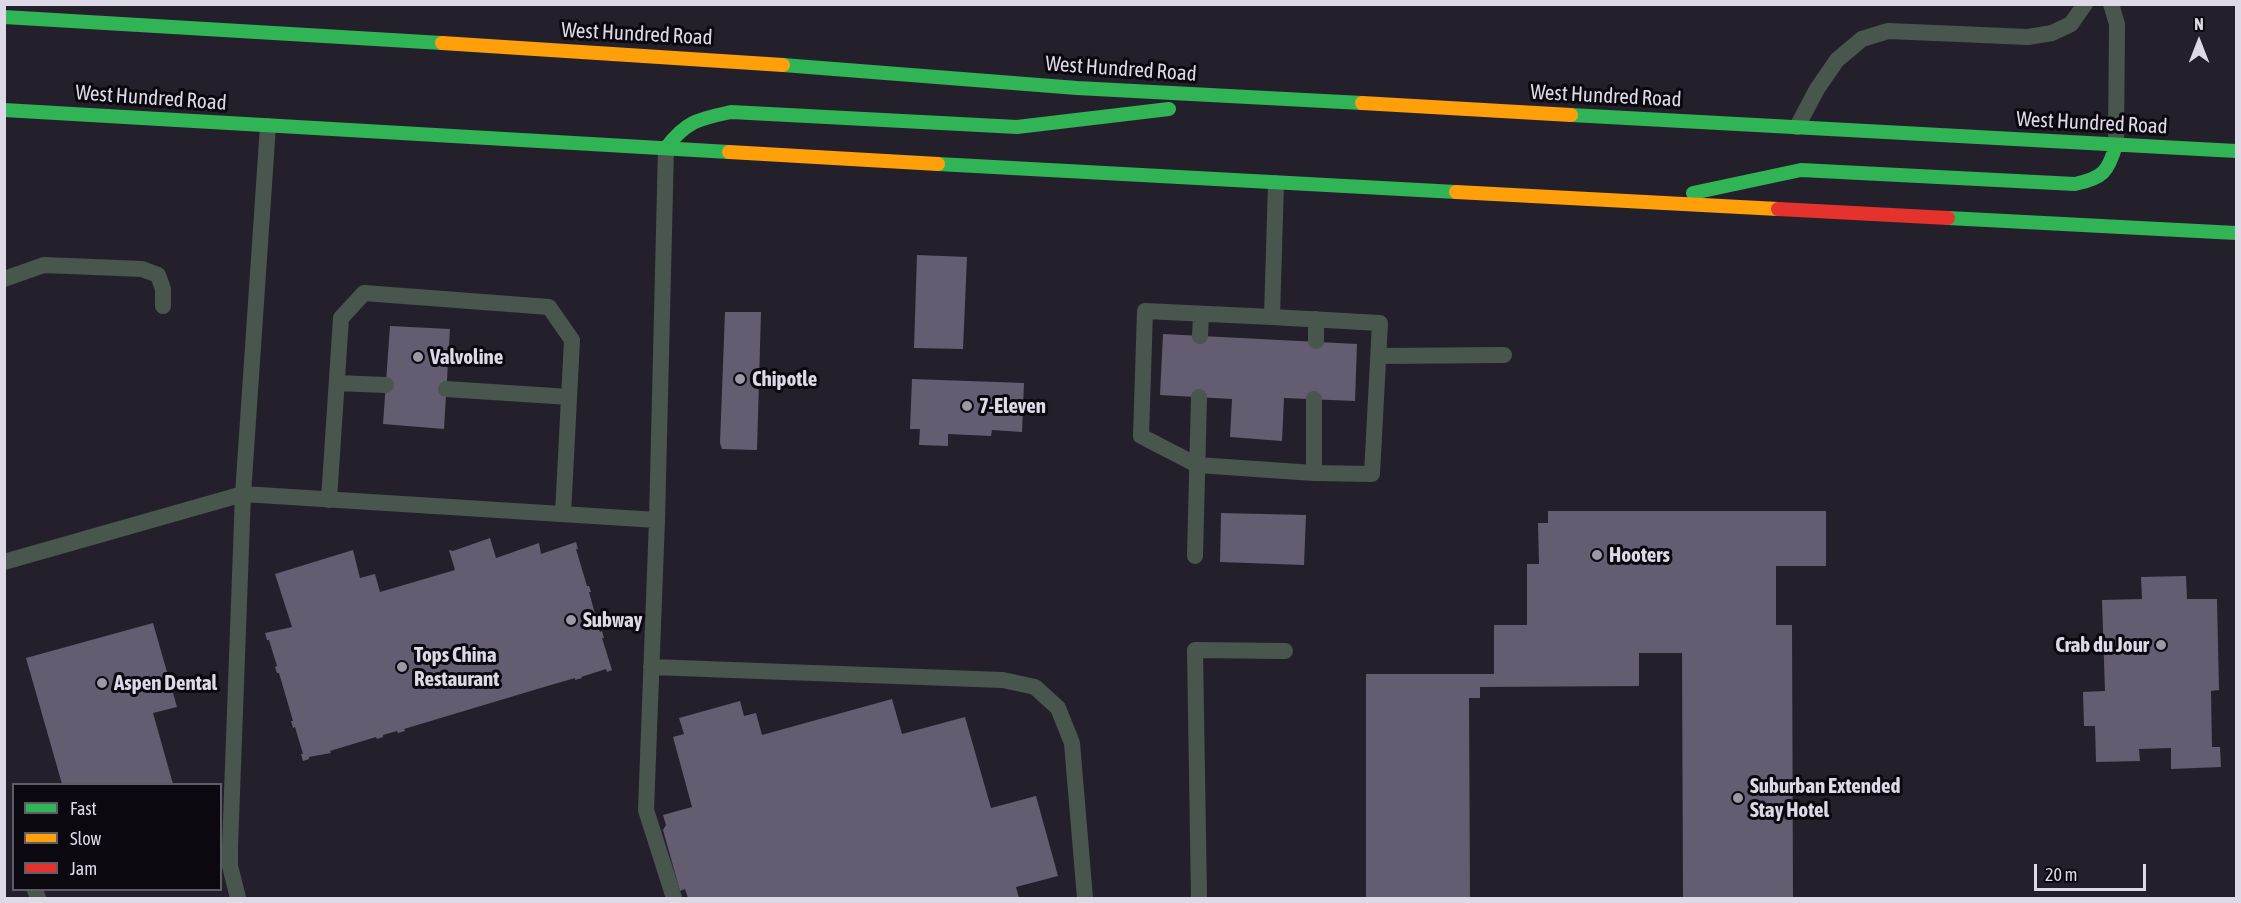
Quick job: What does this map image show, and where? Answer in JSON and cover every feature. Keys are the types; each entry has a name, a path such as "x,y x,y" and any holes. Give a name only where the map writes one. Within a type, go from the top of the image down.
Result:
{"main road":[{"name":"West Hundred Road","path":"4,16 660,56 1066,87 2236,151"},
{"path":"666,148 680,130 702,118 731,112 1017,127 1257,98"},
{"name":"West Hundred Road","path":"4,110 1276,183 2236,233"},
{"path":"1650,203 1802,170 2075,184 2097,179 2110,167 2116,146"}],"lane":[{"path":"1797,127 1817,89 1837,60 1862,39 1888,31 2028,37 2052,33 2071,24 2085,4"},
{"path":"2111,4 2117,24 2116,146"},
{"path":"234,897 226,825 243,494 267,126"},
{"path":"666,148 657,520 646,810 674,898"},
{"path":"1272,317 1276,183"},
{"path":"4,279 44,265 142,268 158,275 163,289 163,306"},
{"path":"329,500 341,318 364,293 549,308 572,340 563,514"},
{"path":"1145,311 1272,317 1380,323 1372,474 1197,465 1141,435 1145,311"},
{"path":"1200,336 1201,314"},
{"path":"1316,319 1316,341"},
{"path":"1378,356 1504,355"},
{"path":"337,383 386,385"},
{"path":"446,389 569,397"},
{"path":"1195,556 1199,397"},
{"path":"1314,399 1314,472"},
{"path":"4,562 243,494 657,520"},
{"path":"1199,898 1195,650 1285,651"},
{"path":"651,666 1003,680 1035,687 1058,708 1072,743 1085,898"}],"building":[{"path":"917,255 967,257 963,349 914,348"},
{"name":"Chipotle","path":"725,312 761,312 757,450 722,449 720,443"},
{"name":"Valvoline","path":"390,326 450,329 444,429 383,424"},
{"path":"1163,334 1357,344 1355,401 1284,398 1282,441 1230,437 1232,399 1160,395"},
{"name":"7-Eleven","path":"912,379 1024,383 1022,432 992,430 991,436 948,434 948,446 919,445 920,429 910,429"},
{"name":"Suburban Extended Stay Hotel","path":"1548,511 1826,511 1826,566 1776,566 1776,625 1792,625 1793,898 1683,898 1682,653 1639,653 1639,686 1480,687 1480,698 1469,698 1470,898 1366,898 1366,674 1494,674 1494,625 1527,625 1527,564 1539,564 1538,523 1548,523"},
{"path":"1221,513 1306,515 1304,565 1220,562"},
{"path":"490,538 496,558 539,543 541,554 576,542 578,549 576,549 587,586 591,592 589,592 612,670 607,672 606,669 582,678 544,687 404,729 405,731 398,733 397,731 377,739 376,737 330,751 331,753 309,757 303,761 301,754 303,754 295,727 293,728 279,673 275,667 277,666 265,633 292,627 275,574 353,550 360,578 375,574 380,592 455,570 449,550 453,551"},
{"name":"Crab du Jour","path":"2186,576 2187,599 2217,599 2219,690 2211,691 2212,747 2220,747 2221,767 2171,769 2171,748 2139,749 2140,761 2096,762 2095,726 2084,726 2083,692 2105,691 2102,600 2142,599 2141,577"},
{"name":"Aspen Dental","path":"153,623 177,707 153,713 173,783 62,783 26,658"},
{"path":"892,699 902,734 965,717 991,808 1036,796 1058,876 1016,887 1019,898 688,898 685,889 680,891 663,830 666,825 663,815 692,807 673,737 684,734 679,718 740,701 744,716 756,713 762,735"}],"traffic: fast":[{"path":"4,17 442,43"},
{"path":"783,65 1077,88 1362,103"},
{"path":"666,148 680,132 694,122 731,112 1017,127 1169,109"},
{"path":"4,110 729,152"},
{"path":"1571,115 2236,151"},
{"path":"1693,193 1801,170 2075,184 2092,179 2103,172 2110,162 2116,145"},
{"path":"938,164 1456,192"},
{"path":"1948,218 2236,233"}],"traffic: slow":[{"path":"442,43 783,65"},
{"path":"1362,103 1571,115"},
{"path":"729,152 938,164"},
{"path":"1456,192 1778,209"}],"traffic: jam":[{"path":"1778,209 1948,218"}],"place":[{"name":"Valvoline","path":"418,357"},
{"name":"Chipotle","path":"740,379"},
{"name":"7-Eleven","path":"967,406"},
{"name":"Hooters","path":"1597,555"},
{"name":"Subway","path":"571,620"},
{"name":"Crab du Jour","path":"2161,645"},
{"name":"Tops China Restaurant","path":"402,667"},
{"name":"Aspen Dental","path":"102,683"},
{"name":"Suburban Extended Stay Hotel","path":"1738,798"}]}
